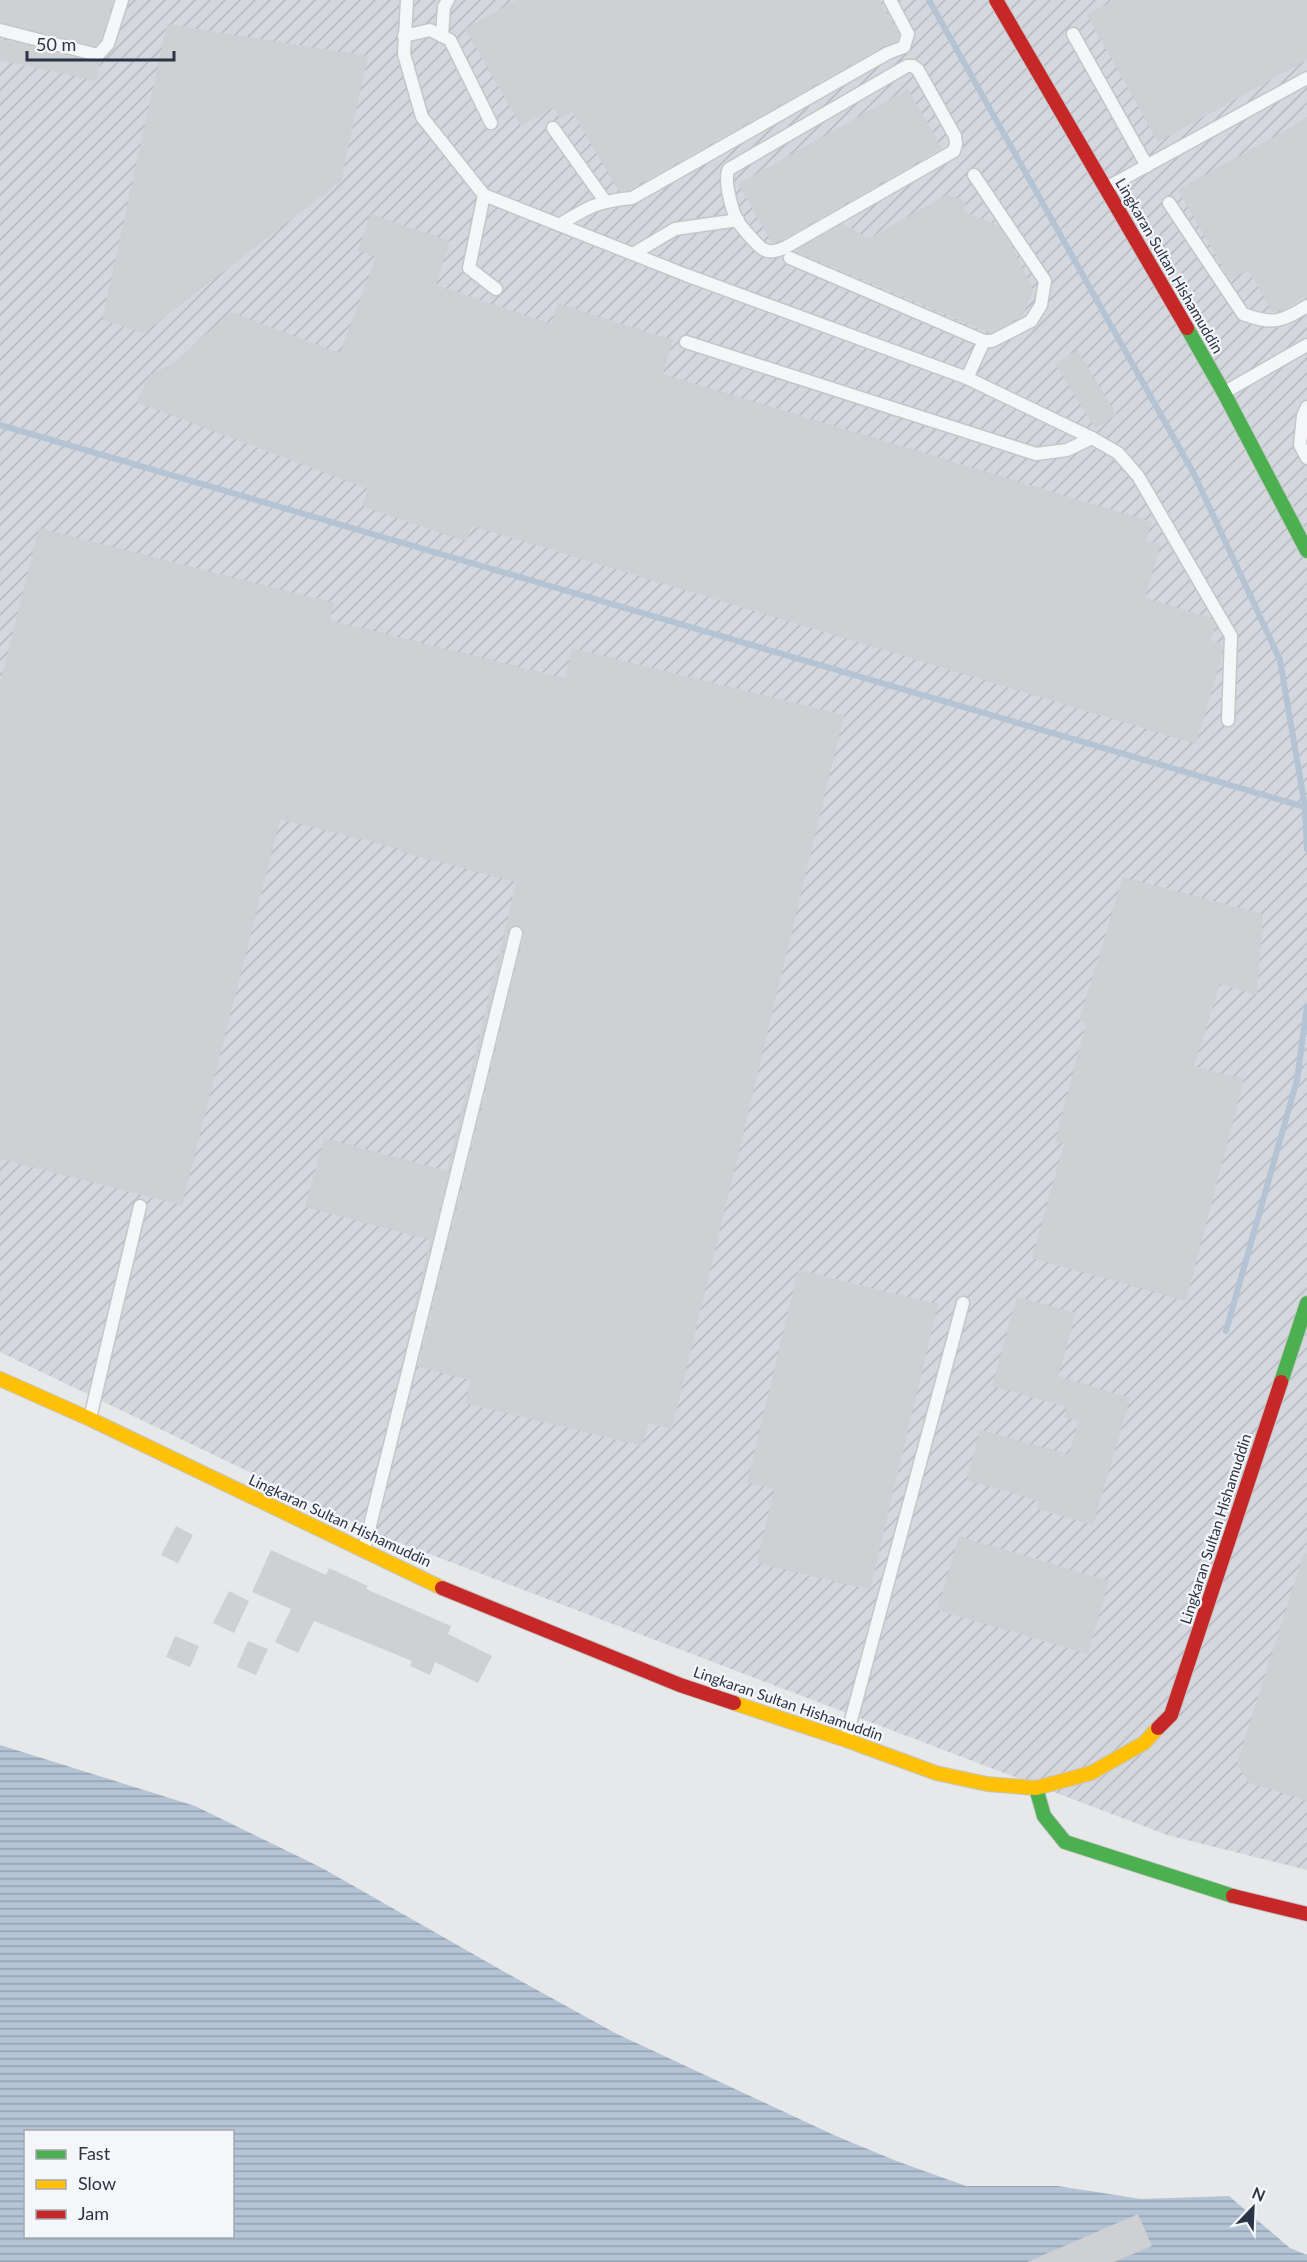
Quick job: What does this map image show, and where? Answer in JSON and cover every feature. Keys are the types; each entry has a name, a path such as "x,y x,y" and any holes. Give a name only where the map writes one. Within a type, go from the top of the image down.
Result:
{"street":[{"name":"Lingkaran Sultan Hishamuddin","path":"996,0 1224,393 1307,552"},
{"name":"Lingkaran Sultan Hishamuddin","path":"0,1379 90,1419 442,1588 680,1685 846,1740 936,1773 987,1784 1036,1788 1091,1773 1144,1743 1171,1715 1307,1303"},
{"path":"1036,1788 1044,1816 1065,1842 1248,1901 1307,1914"}],"lane":[{"path":"0,30 98,55 108,44 122,0"},
{"path":"408,0 404,54 422,117 484,195 633,254 967,378 1092,438 1118,453 1138,476 1231,636 1228,720"},
{"path":"442,36 444,7 447,0"},
{"path":"559,225 589,206 605,201 632,198 888,53 904,47 908,34 890,0"},
{"path":"404,36 430,30 450,40 491,123"},
{"path":"1073,34 1147,166"},
{"path":"908,66 913,66 918,70 955,136 954,151 786,247 773,252 763,250 738,220 726,182 729,169 908,66"},
{"path":"1105,189 1307,78"},
{"path":"553,128 605,201"},
{"path":"790,258 984,340 992,341 1031,321 1041,305 1046,281 974,175"},
{"path":"484,195 469,268 496,289"},
{"path":"1169,203 1243,314 1264,322 1284,320 1307,306"},
{"path":"633,254 675,229 738,220"},
{"path":"967,378 984,340"},
{"path":"686,342 1036,454 1067,450 1092,438"},
{"path":"1224,393 1307,345"},
{"path":"1307,407 1303,416 1300,445 1307,458"},
{"path":"364,1552 516,933"},
{"path":"90,1419 140,1206"},
{"path":"846,1740 963,1303"}],"shaded area":[{"path":"0,0 1307,0 1307,1870 1167,1835 382,1536 0,1352"}],"water":[{"path":"0,1745 195,1806 322,1868 615,2033 836,2136 899,2162 966,2186 1058,2186 1141,2199 1229,2196 1290,2248 1307,2255 1307,2262 0,2262"}],"building":[{"path":"0,0 113,0 101,40 95,46 0,22"},
{"path":"516,0 879,0 899,35 897,41 884,46 629,190 619,191 572,112 560,118 554,107 521,126 465,29"},
{"path":"1114,0 1307,0 1307,60 1158,142 1087,15"},
{"path":"167,24 368,56 341,181 144,333 102,320"},
{"path":"0,39 100,63 96,81 0,60"},
{"path":"908,89 942,148 782,240 772,243 738,184"},
{"path":"1307,118 1307,296 1284,309 1272,312 1248,270 1230,280 1178,190"},
{"path":"948,194 966,202 964,212 998,225 1033,289 1023,316 990,333 795,251 842,224 869,238"},
{"path":"370,214 450,241 436,285 551,324 558,303 673,340 663,374 1152,522 1146,540 1161,544 1145,598 1211,618 1216,626 1211,640 1222,644 1222,657 1196,744 472,526 467,542 362,506 368,489 136,402 150,375 172,364 231,312 340,353 376,257 358,251"},
{"path":"1077,350 1117,415 1095,428 1055,364"},
{"path":"39,528 334,603 330,620 565,678 572,648 844,715 672,1429 648,1423 642,1446 465,1403 471,1380 418,1367 524,935 521,927 513,925 508,931 402,1363 430,1240 305,1207 324,1138 447,1171 516,882 400,852 400,849 280,819 182,1205 0,1159 0,683"},
{"path":"1123,877 1263,914 1257,995 1220,984 1194,1066 1244,1079 1186,1301 1032,1258 1064,1144 1055,1141 1086,1023 1079,1021"},
{"path":"798,1270 938,1304 870,1590 757,1563 774,1489 747,1483"},
{"path":"1017,1297 1076,1313 1058,1376 1130,1398 1093,1525 1037,1509 1039,1501 967,1480 980,1430 1069,1454 1078,1421 1064,1417 1067,1407 992,1386"},
{"path":"176,1526 193,1535 178,1563 161,1555"},
{"path":"959,1536 1109,1581 1088,1654 937,1610"},
{"path":"271,1550 326,1575 329,1568 368,1586 366,1589 451,1626 448,1634 492,1656 478,1683 435,1662 430,1675 410,1666 412,1661 314,1621 298,1653 275,1642 291,1609 252,1592"},
{"path":"1304,1553 1307,1554 1307,1801 1248,1782 1237,1763"},
{"path":"229,1591 249,1601 234,1633 213,1623"},
{"path":"175,1636 199,1646 190,1667 166,1657"},
{"path":"248,1641 268,1649 256,1675 237,1667"},
{"path":"1138,2214 1152,2246 1114,2262 1027,2262"}],"waterway":[{"path":"929,0 1194,474 1280,660 1305,807 1307,849"},
{"path":"0,425 1305,807"},
{"path":"1226,1331 1297,1080 1307,1006"}],"traffic: fast":[{"path":"1187,328 1307,551"},
{"path":"1281,1382 1307,1303"},
{"path":"1036,1788 1044,1816 1065,1842 1233,1896"}],"traffic: slow":[{"path":"0,1379 90,1419 442,1588"},
{"path":"734,1703 936,1773 987,1784 1036,1788 1091,1773 1144,1743 1158,1728"}],"traffic: jam":[{"path":"996,0 1187,328"},
{"path":"1158,1728 1171,1715 1281,1382"},
{"path":"442,1588 680,1685 734,1703"},
{"path":"1233,1896 1307,1914"}]}
